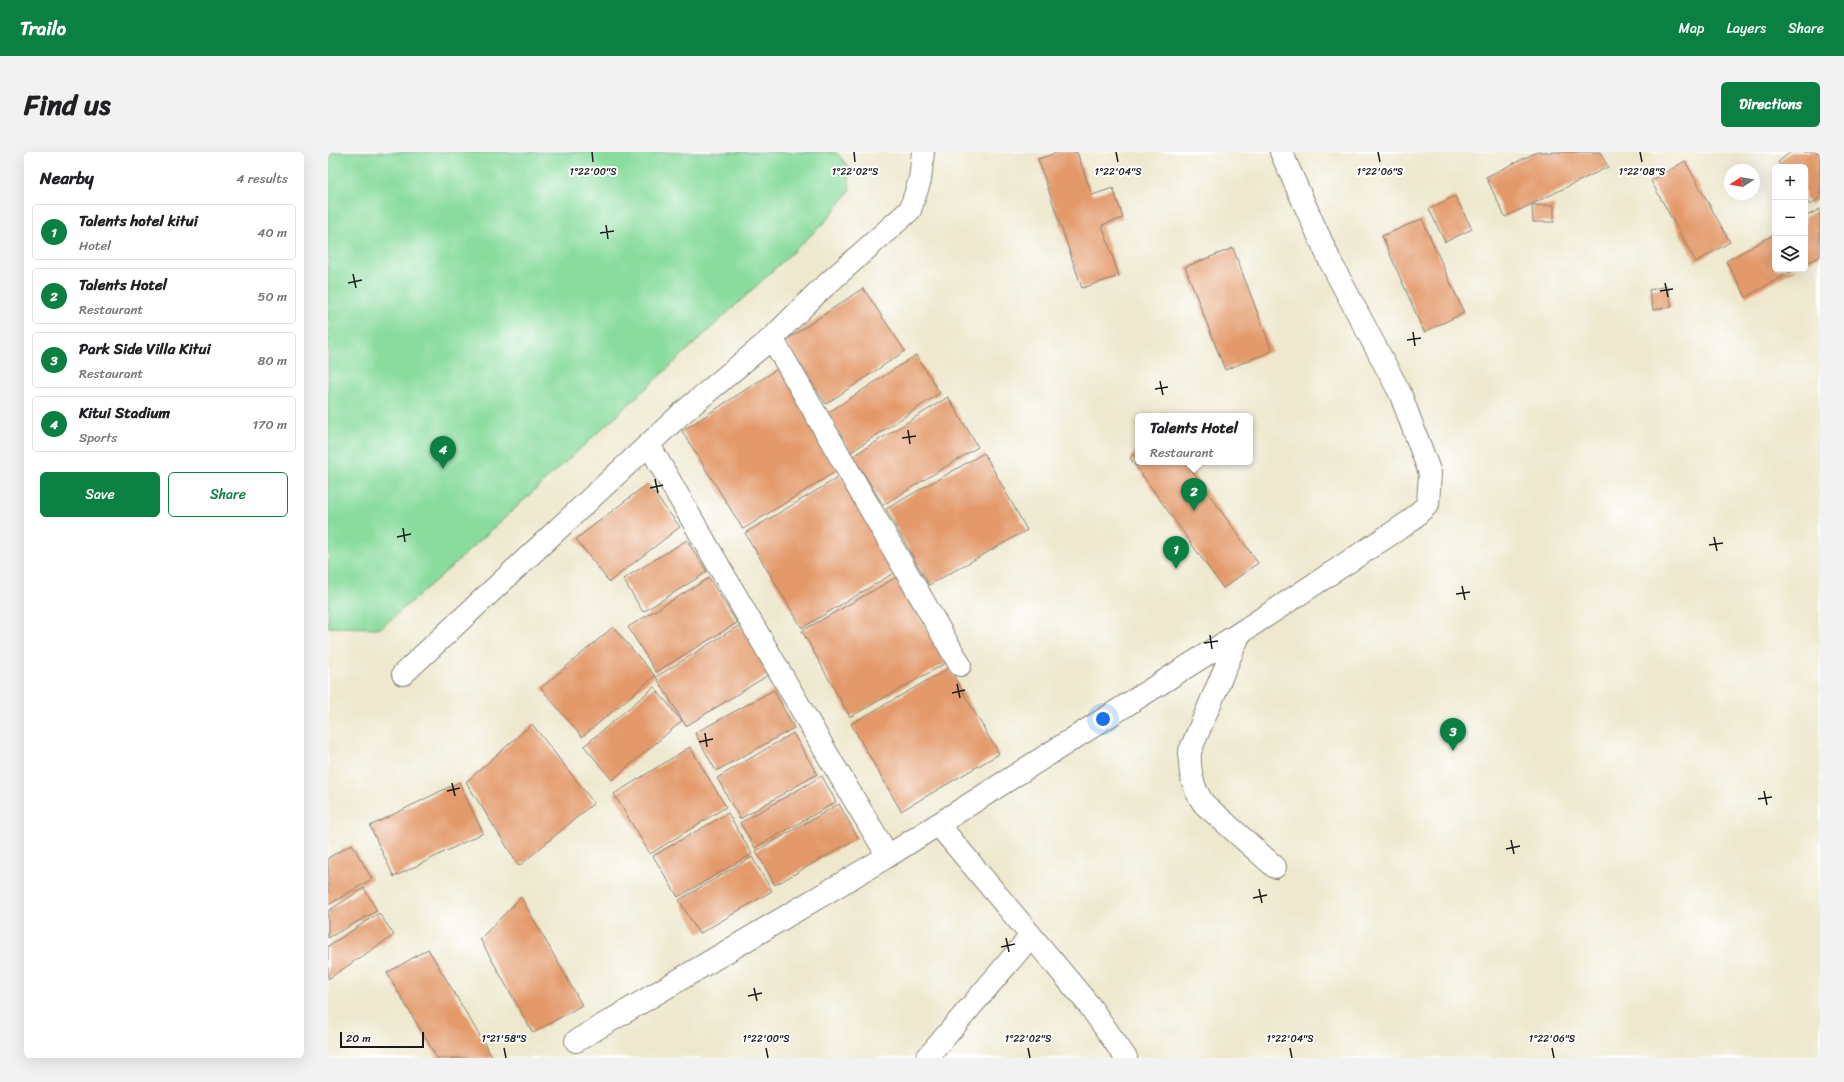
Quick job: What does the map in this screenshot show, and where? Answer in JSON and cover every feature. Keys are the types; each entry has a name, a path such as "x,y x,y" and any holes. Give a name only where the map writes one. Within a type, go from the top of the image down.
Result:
{"street":[{"path":"403,674 681,414 772,338 817,293 910,210 920,180 923,152"},
{"path":"576,1041 888,856 1240,633 1409,522 1428,504 1430,473 1400,393 1330,261 1281,152"},
{"path":"772,338 960,665"},
{"path":"649,445 830,759 888,856"},
{"path":"1240,633 1190,751 1189,766 1196,793 1204,804 1275,867"},
{"path":"938,824 1089,1006 1126,1058"},
{"path":"927,1058 1031,936"}],"green space":[{"path":"328,152 836,152 848,166 850,190 826,221 451,567 381,628 328,627"}],"building":[{"path":"1059,152 1077,152 1092,195 1113,188 1123,218 1102,225 1119,276 1082,288 1038,159"},
{"path":"1537,152 1600,152 1608,167 1505,217 1486,177"},
{"path":"1791,152 1820,152 1820,198 1810,205 1808,202 1808,164 1780,164 1778,162"},
{"path":"1685,161 1730,242 1696,262 1651,181"},
{"path":"1455,196 1472,229 1445,242 1429,209"},
{"path":"1532,205 1554,205 1554,222 1533,222"},
{"path":"1820,209 1820,256 1808,262 1808,236 1808,215"},
{"path":"1422,219 1464,313 1424,332 1382,236"},
{"path":"1772,236 1772,272 1791,272 1746,297 1726,261"},
{"path":"1233,248 1272,351 1225,370 1185,267"},
{"path":"1667,286 1672,307 1653,310 1649,290"},
{"path":"863,288 905,351 826,404 785,341"},
{"path":"916,355 940,393 851,452 826,414"},
{"path":"782,366 843,467 743,529 682,431"},
{"path":"948,397 978,447 883,505 853,456"},
{"path":"1135,452 1135,465 1130,458"},
{"path":"984,453 1027,530 929,585 886,509"},
{"path":"1135,465 1188,465 1258,563 1223,588"},
{"path":"841,476 897,571 802,628 745,533"},
{"path":"647,484 680,527 609,582 576,539"},
{"path":"687,540 707,572 643,612 623,579"},
{"path":"897,577 946,663 850,717 802,631"},
{"path":"709,578 737,623 656,672 628,627"},
{"path":"740,625 770,674 686,726 656,677"},
{"path":"613,627 655,676 582,737 541,688"},
{"path":"949,668 999,754 901,811 851,724"},
{"path":"654,687 682,721 612,780 584,746"},
{"path":"774,690 794,728 716,771 695,733"},
{"path":"532,724 594,803 519,866 466,782"},
{"path":"793,733 817,774 740,819 717,778"},
{"path":"690,747 726,807 650,854 614,794"},
{"path":"822,776 836,802 755,848 740,823"},
{"path":"459,782 483,833 394,877 370,826"},
{"path":"839,804 858,838 775,885 756,851"},
{"path":"728,813 752,854 678,897 653,856"},
{"path":"352,844 372,879 328,905 328,858"},
{"path":"752,857 772,891 699,934 679,900"},
{"path":"364,888 377,911 328,938 328,911"},
{"path":"521,897 582,1005 533,1033 480,939"},
{"path":"379,913 394,935 328,979 328,946"},
{"path":"428,949 493,1058 437,1058 387,973"}],"place":[{"name":"Kitui Stadium","path":"443,469"},
{"name":"Talents Hotel","path":"1194,511"},
{"name":"Talents hotel kitui","path":"1176,569"},
{"name":"Park Side Villa Kitui","path":"1453,751"}]}
